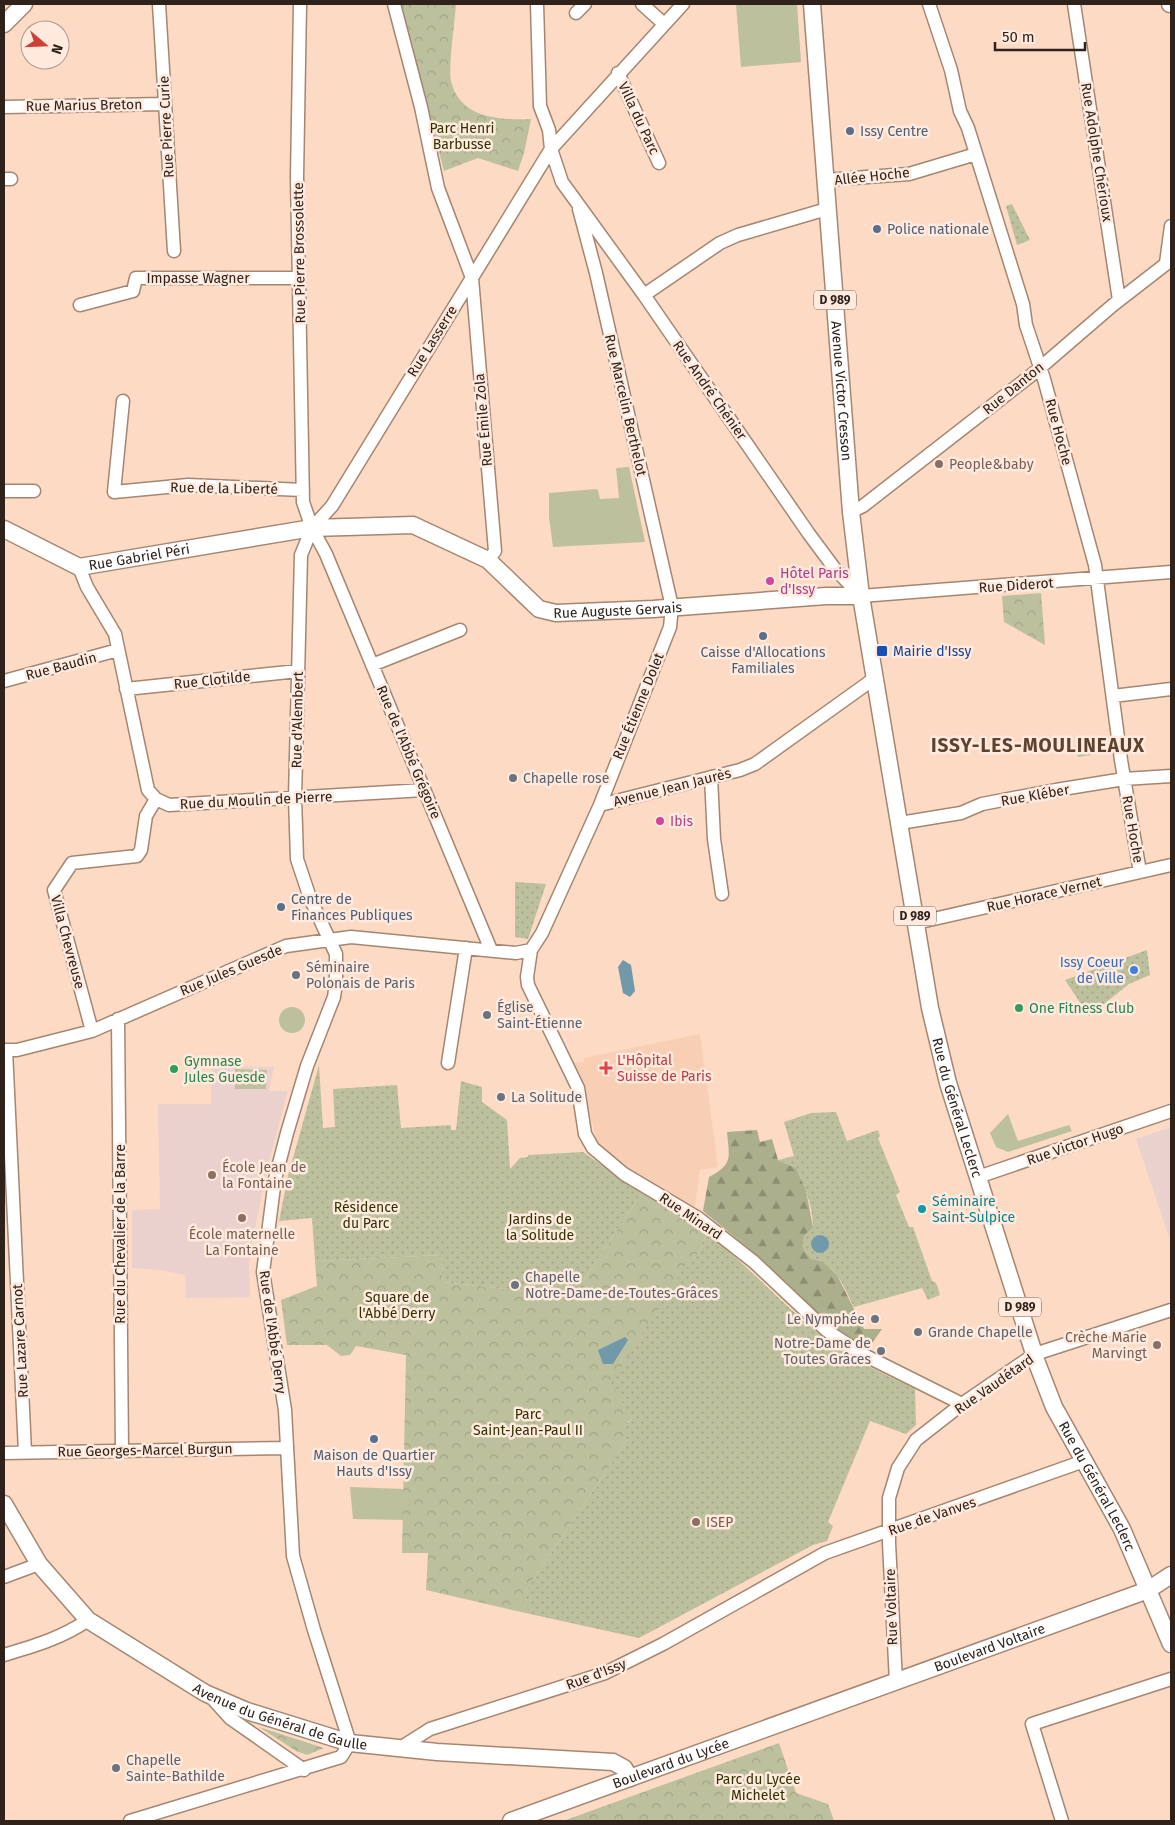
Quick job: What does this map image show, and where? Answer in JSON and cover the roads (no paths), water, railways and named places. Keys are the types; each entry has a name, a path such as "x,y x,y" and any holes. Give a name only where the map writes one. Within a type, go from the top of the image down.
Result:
{"main road":[{"path":"4,13 13,4"},
{"path":"4,24 24,4"},
{"name":"Avenue Victor Cresson","path":"812,4 851,512 861,596"},
{"name":"Rue Auguste Gervais","path":"312,528 413,525 488,560 539,609 556,613 826,596 861,596"},
{"name":"Rue Gabriel Péri","path":"4,529 79,567 312,528"},
{"name":"Rue du Général Leclerc","path":"861,596 930,1008 948,1083 1035,1354 1054,1407 1122,1529 1148,1590"},
{"name":"Avenue du Général de Gaulle","path":"4,1504 38,1564 88,1620 208,1695 247,1711 350,1743 540,1759 613,1762 624,1768 630,1778"},
{"name":"Boulevard Voltaire","path":"832,1705 1148,1590 1171,1575"},
{"name":"D 989","path":"1148,1590 1171,1644"},
{"name":"Boulevard du Lycée","path":"511,1821 832,1705"}],"street":[{"name":"Rue Pierre Curie","path":"159,4 174,251"},
{"name":"Rue Pierre Brossolette","path":"300,4 297,177 303,496 312,528"},
{"name":"Rue Émile Zola","path":"394,4 438,188 472,278 495,551 488,560"},
{"name":"Rue André Chénier","path":"537,4 540,106 549,130 551,149 562,182 644,295 809,534 835,569 861,596"},
{"path":"642,4 664,24"},
{"name":"Rue Lasserre","path":"312,528 332,506 472,278 532,176 551,149 618,73 683,4"},
{"name":"Rue Hoche","path":"929,4 950,70 962,117 976,154 1023,304 1026,325 1040,368 1097,578 1124,780 1140,872"},
{"name":"Rue Adolphe Chérioux","path":"1074,4 1119,300"},
{"name":"Villa du Parc","path":"618,73 659,163"},
{"name":"Rue Marius Breton","path":"4,107 165,104"},
{"name":"Allée Hoche","path":"826,180 909,174 976,154"},
{"name":"Rue Marcelin Berthelot","path":"578,205 598,283 672,607"},
{"path":"644,295 720,243 738,235 827,209"},
{"path":"1169,261 1171,226"},
{"name":"Rue Danton","path":"851,512 863,506 1040,368 1119,300 1169,261"},
{"name":"Impasse Wagner","path":"80,305 133,291 136,278 299,278"},
{"name":"Rue de la Liberté","path":"123,401 114,492 188,486 303,496"},
{"path":"4,491 34,491"},
{"name":"Rue de l'Abbé Grégoire","path":"312,528 326,554 491,950"},
{"name":"Rue d'Alembert","path":"312,528 301,555 298,671 301,797 297,859 310,898 329,939"},
{"path":"79,567 87,587 115,634 148,790 156,799"},
{"name":"Rue Diderot","path":"861,596 1171,572"},
{"name":"Rue Étienne Dolet","path":"600,805 670,627 672,607"},
{"path":"372,665 460,630"},
{"name":"Rue Baudin","path":"4,681 118,650"},
{"name":"Rue Clotilde","path":"126,689 298,671"},
{"name":"Avenue Jean Jaurès","path":"531,950 542,933 600,805 755,764 875,678"},
{"path":"1113,696 1171,689"},
{"name":"Rue Kléber","path":"900,823 961,813 991,803 1124,780 1171,776"},
{"path":"711,777 714,839 722,894"},
{"name":"Rue du Moulin de Pierre","path":"156,799 169,805 424,790"},
{"name":"Villa Chevreuse","path":"92,1031 54,890 72,863 137,856 141,850 146,816 156,799"},
{"name":"Rue Horace Vernet","path":"916,923 1171,865"},
{"name":"Rue Jules Guesde","path":"5,1050 17,1050 92,1031 286,946 351,937 516,954 531,950"},
{"name":"Rue de l'Abbé Derry","path":"329,939 336,954 334,997 307,1066 286,1134 275,1180 263,1272 285,1410 293,1556 350,1743"},
{"path":"448,1063 466,948"},
{"name":"Rue Minard","path":"531,950 526,977 528,985 578,1088 585,1134 593,1148 624,1174 698,1218 754,1262 826,1330 864,1355 962,1404"},
{"name":"Rue du Chevalier de la Barre","path":"118,1019 122,1450"},
{"name":"Rue Lazare Carnot","path":"5,1050 25,1452"},
{"name":"Rue Victor Hugo","path":"978,1177 1171,1111"},
{"name":"Rue Vaudétard","path":"888,1532 889,1498 898,1468 916,1440 962,1404 1035,1354 1171,1310"},
{"name":"Rue Georges-Marcel Burgun","path":"4,1453 287,1448"},
{"name":"Rue de Vanves","path":"782,1576 825,1553 1084,1461"},
{"name":"Rue Voltaire","path":"888,1532 896,1682"},
{"path":"4,1577 38,1564"},
{"name":"Rue d'Issy","path":"400,1748 430,1729 605,1673 663,1644 782,1576"},
{"path":"4,1655 43,1644 75,1629 88,1620"},
{"path":"1062,1821 1032,1724 1171,1679"},
{"path":"208,1695 230,1718 304,1770"},
{"path":"130,1821 304,1770 341,1757 350,1743"}],"water":[{"path":"623,960 631,965 635,991 630,997 623,993 618,967"},
{"path":"816,1235 824,1235 829,1240 827,1251 816,1253 811,1248 811,1240"},
{"path":"625,1337 628,1340 613,1364 603,1364 598,1350"}],"place":[{"name":"Issy Centre","path":"850,131"},
{"name":"Police nationale","path":"877,229"},
{"name":"People&baby","path":"939,464"},
{"name":"Hôtel Paris d'Issy","path":"770,581"},
{"name":"Caisse d'Allocations Familiales","path":"763,636"},
{"name":"Mairie d'Issy","path":"882,651"},
{"name":"Chapelle rose","path":"513,778"},
{"name":"Ibis","path":"660,821"},
{"name":"Centre de Finances Publiques","path":"281,907"},
{"name":"Issy Coeur de Ville","path":"1134,970"},
{"name":"Séminaire Polonais de Paris","path":"296,975"},
{"name":"One Fitness Club","path":"1019,1008"},
{"name":"Église Saint-Étienne","path":"487,1015"},
{"name":"L'Hôpital Suisse de Paris","path":"606,1068"},
{"name":"Gymnase Jules Guesde","path":"174,1069"},
{"name":"La Solitude","path":"501,1097"},
{"name":"École Jean de la Fontaine","path":"212,1175"},
{"name":"Séminaire Saint-Sulpice","path":"922,1209"},
{"name":"École maternelle La Fontaine","path":"242,1218"},
{"name":"Chapelle Notre-Dame-de-Toutes-Grâces","path":"515,1285"},
{"name":"Le Nymphée","path":"875,1319"},
{"name":"Grande Chapelle","path":"918,1332"},
{"name":"Crèche Marie Marvingt","path":"1157,1345"},
{"name":"Notre-Dame de Toutes Grâces","path":"881,1351"},
{"name":"Maison de Quartier Hauts d'Issy","path":"374,1439"},
{"name":"ISEP","path":"696,1522"},
{"name":"Chapelle Sainte-Bathilde","path":"116,1768"}],"district":[{"name":"ISSY-LES-MOULINEAUX","path":"1038,745"}],"park label":[{"name":"Parc Henri Barbusse","path":"462,136"},
{"name":"Résidence du Parc","path":"366,1216"},
{"name":"Jardins de la Solitude","path":"540,1228"},
{"name":"Square de l'Abbé Derry","path":"397,1305"},
{"name":"Parc Saint-Jean-Paul II","path":"528,1422"},
{"name":"Parc du Lycée Michelet","path":"758,1788"}]}
